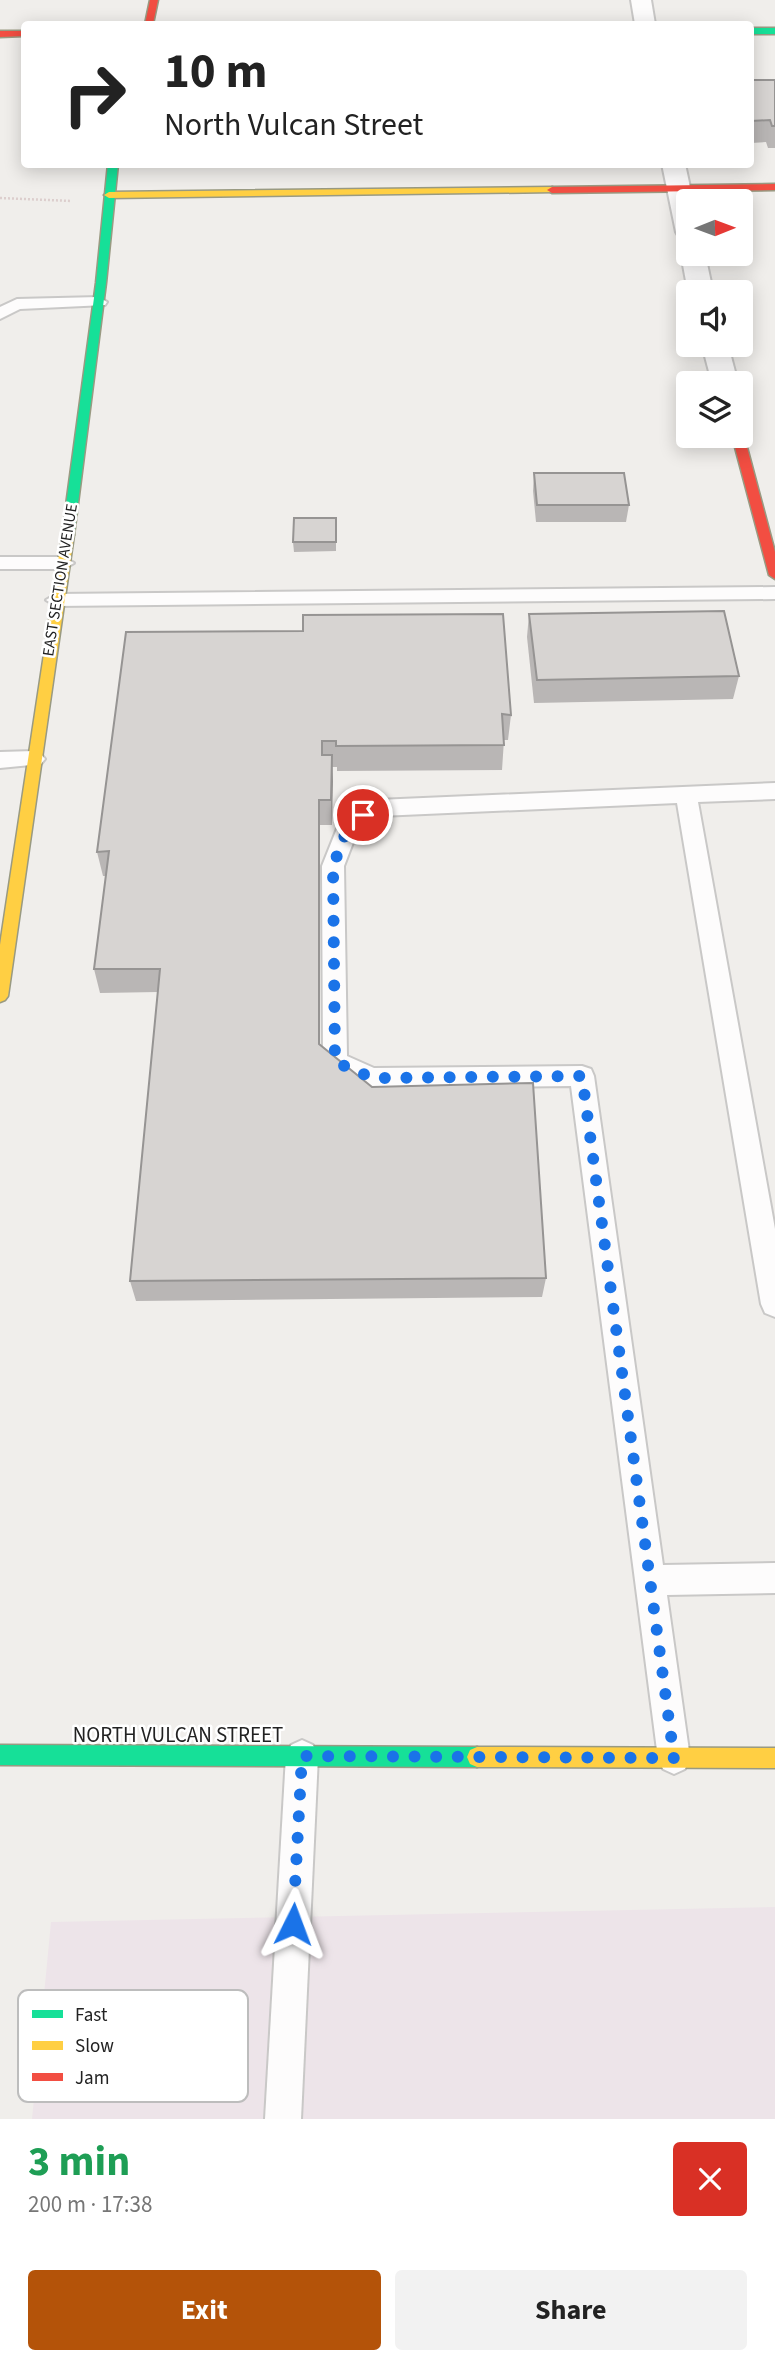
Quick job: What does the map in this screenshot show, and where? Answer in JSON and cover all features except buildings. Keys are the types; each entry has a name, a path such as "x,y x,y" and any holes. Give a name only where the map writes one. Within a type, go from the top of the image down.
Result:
{"street":[{"path":"150,21 154,0"},
{"path":"641,0 644,21"},
{"path":"754,31 775,31"},
{"path":"0,34 21,34"},
{"name":"EAST SECTION AVENUE","path":"0,996 56,600 64,563 99,302 112,168"},
{"path":"674,168 678,188"},
{"path":"108,199 775,187"},
{"path":"741,448 775,575"},
{"name":"NORTH VULCAN STREET","path":"0,1755 775,1758"}],"lane":[{"path":"0,292 17,304"},
{"path":"0,314 17,304 99,302"},
{"path":"0,563 64,563"},
{"path":"56,600 775,593"},
{"path":"0,760 34,759"},
{"path":"674,1758 582,1076 373,1078 335,1062 333,866 350,822 377,808 775,791"},
{"path":"686,795 775,1304"},
{"path":"651,1580 775,1578"},
{"path":"283,2119 302,1756"}],"path":[{"path":"0,198 108,199"}],"shaded area":[{"path":"775,1907 775,2119 32,2119 34,2102 248,2102 248,1990 44,1990 51,1922"}],"traffic: fast":[{"path":"754,31 775,31"},
{"path":"68,535 101,283 113,168"},
{"path":"0,1755 477,1757"}],"traffic: slow":[{"path":"109,195 552,190"},
{"path":"0,996 68,535"},
{"path":"477,1757 775,1758"}],"traffic: jam":[{"path":"150,21 154,0"},
{"path":"0,34 21,34"},
{"path":"552,190 775,187"},
{"path":"741,448 775,575"}],"route":[{"path":"293,1924 302,1756 674,1758 582,1076 373,1078 335,1062 333,866 350,822 363,815"}]}
